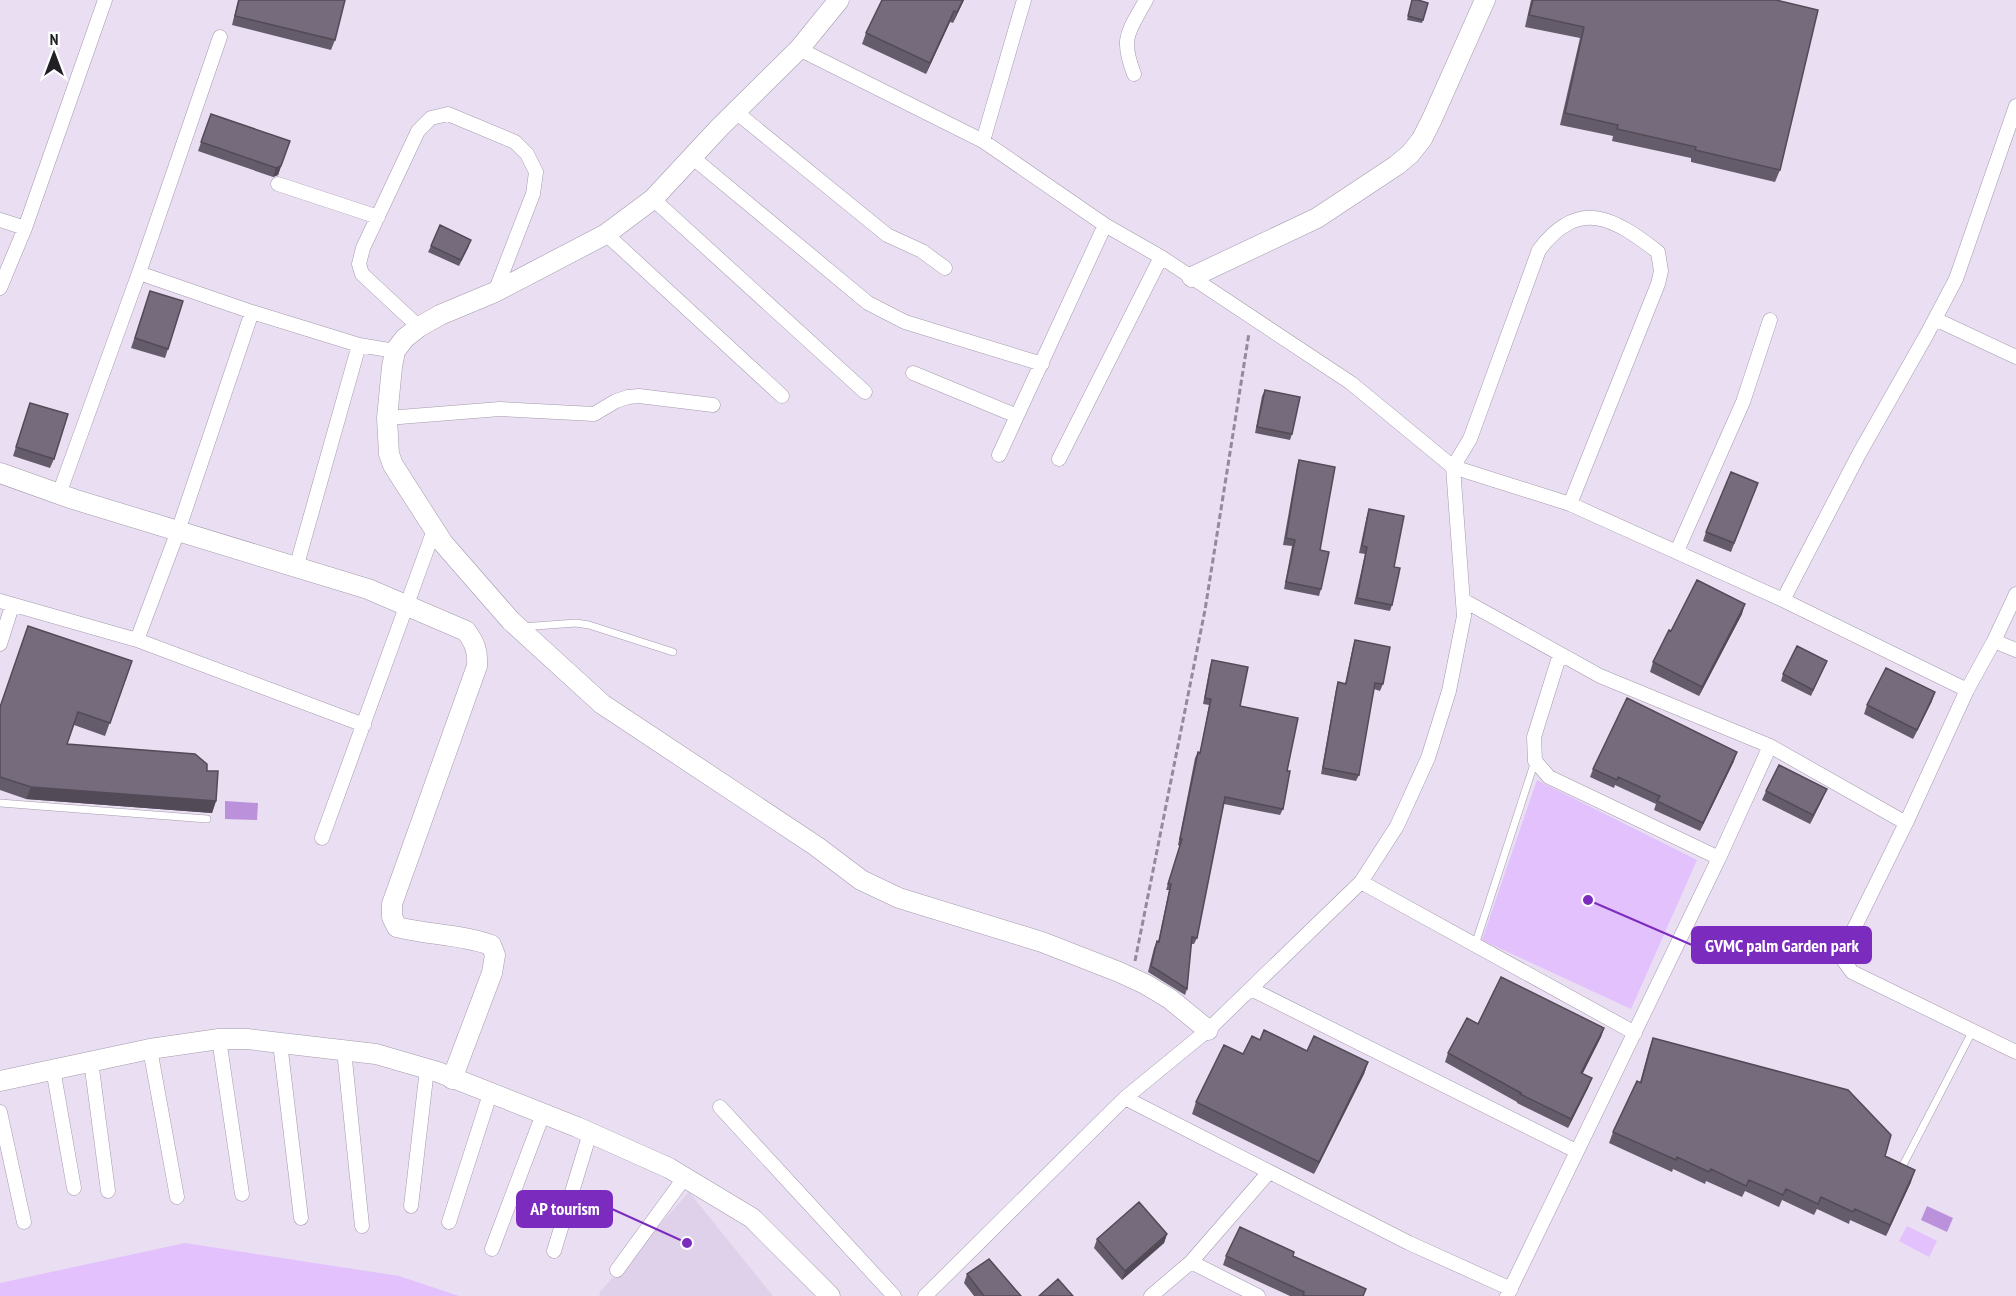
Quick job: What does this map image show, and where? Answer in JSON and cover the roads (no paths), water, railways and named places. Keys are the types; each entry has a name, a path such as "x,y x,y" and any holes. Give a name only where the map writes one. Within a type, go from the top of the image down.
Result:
{"street":[{"path":"839,0 799,49 653,199 606,234 495,292 440,315 405,338 395,351 387,418 389,454 393,465 443,543 518,627 602,704 816,846 861,880 899,898 1042,942 1132,978 1170,999 1208,1029"},
{"path":"983,141 1024,0"},
{"path":"1134,75 1125,46 1128,32 1146,0"},
{"path":"1192,277 1317,218 1410,154 1422,139 1432,119 1485,0"},
{"path":"0,288 25,228 100,2"},
{"path":"59,494 139,273 220,37"},
{"path":"799,49 983,141 1105,225 1161,257 1351,383 1453,467 1570,504 1783,600 1967,690"},
{"path":"1783,600 1859,454 1956,279 2016,106"},
{"path":"736,112 887,236 922,251 945,268"},
{"path":"419,327 362,274 358,264 418,131 431,118 448,114 515,142 527,154 536,172 533,194 495,292"},
{"path":"692,157 868,303 905,322 1042,364"},
{"path":"278,184 378,217"},
{"path":"653,199 865,392"},
{"path":"925,1296 1125,1098 1208,1029 1361,882 1397,826 1428,758 1449,691 1464,616 1453,467 1470,439 1539,250 1550,235 1565,224 1587,217 1617,224 1658,252 1661,271 1658,284 1570,504"},
{"path":"0,220 25,228"},
{"path":"999,455 1105,225"},
{"path":"606,234 782,396"},
{"path":"1059,459 1161,257"},
{"path":"139,273 252,312 359,345 395,351"},
{"path":"138,640 178,531 252,312"},
{"path":"1935,319 2016,357"},
{"path":"1677,551 1743,402 1770,320"},
{"path":"296,568 359,345"},
{"path":"914,373 1017,416"},
{"path":"387,418 500,409 594,414 616,401 639,396 712,405"},
{"path":"0,473 59,494 368,589 466,631 474,642 477,666 392,904 392,917 396,927 418,933 479,940 491,945 495,955 492,973 452,1078"},
{"path":"322,838 434,530"},
{"path":"2016,594 1967,690 1906,823 1845,947 1844,961 1852,972 2016,1052"},
{"path":"1463,600 1600,676 1770,746 1906,823"},
{"path":"0,644 6,604 138,640 364,725"},
{"path":"1994,641 2016,650"},
{"path":"1560,654 1534,737 1535,761 1549,777 1719,858"},
{"path":"1125,1098 1509,1293 1719,858 1770,746"},
{"path":"1361,882 1635,1033"},
{"path":"1251,989 1576,1151"},
{"path":"219,1039 242,1194"},
{"path":"0,1081 150,1049 219,1039 247,1039 376,1054 452,1078 669,1167 752,1218 830,1296"},
{"path":"280,1043 301,1218"},
{"path":"150,1049 177,1197"},
{"path":"344,1050 362,1226"},
{"path":"91,1061 108,1191"},
{"path":"411,1206 427,1069"},
{"path":"53,1070 74,1188"},
{"path":"449,1222 490,1094"},
{"path":"720,1107 894,1296"},
{"path":"0,1113 24,1222"},
{"path":"492,1249 543,1114"},
{"path":"554,1251 590,1133"},
{"path":"1151,1296 1191,1262 1269,1172"},
{"path":"617,1270 685,1178"},
{"path":"1191,1262 1258,1296"}],"lane":[{"path":"518,627 576,623 589,625 674,652"},
{"path":"1475,945 1535,761"},
{"path":"0,803 207,819"},
{"path":"1901,1169 1972,1032"}],"place":[{"name":"GVMC palm Garden park","path":"1588,900"},
{"name":"AP tourism","path":"687,1243"}]}
